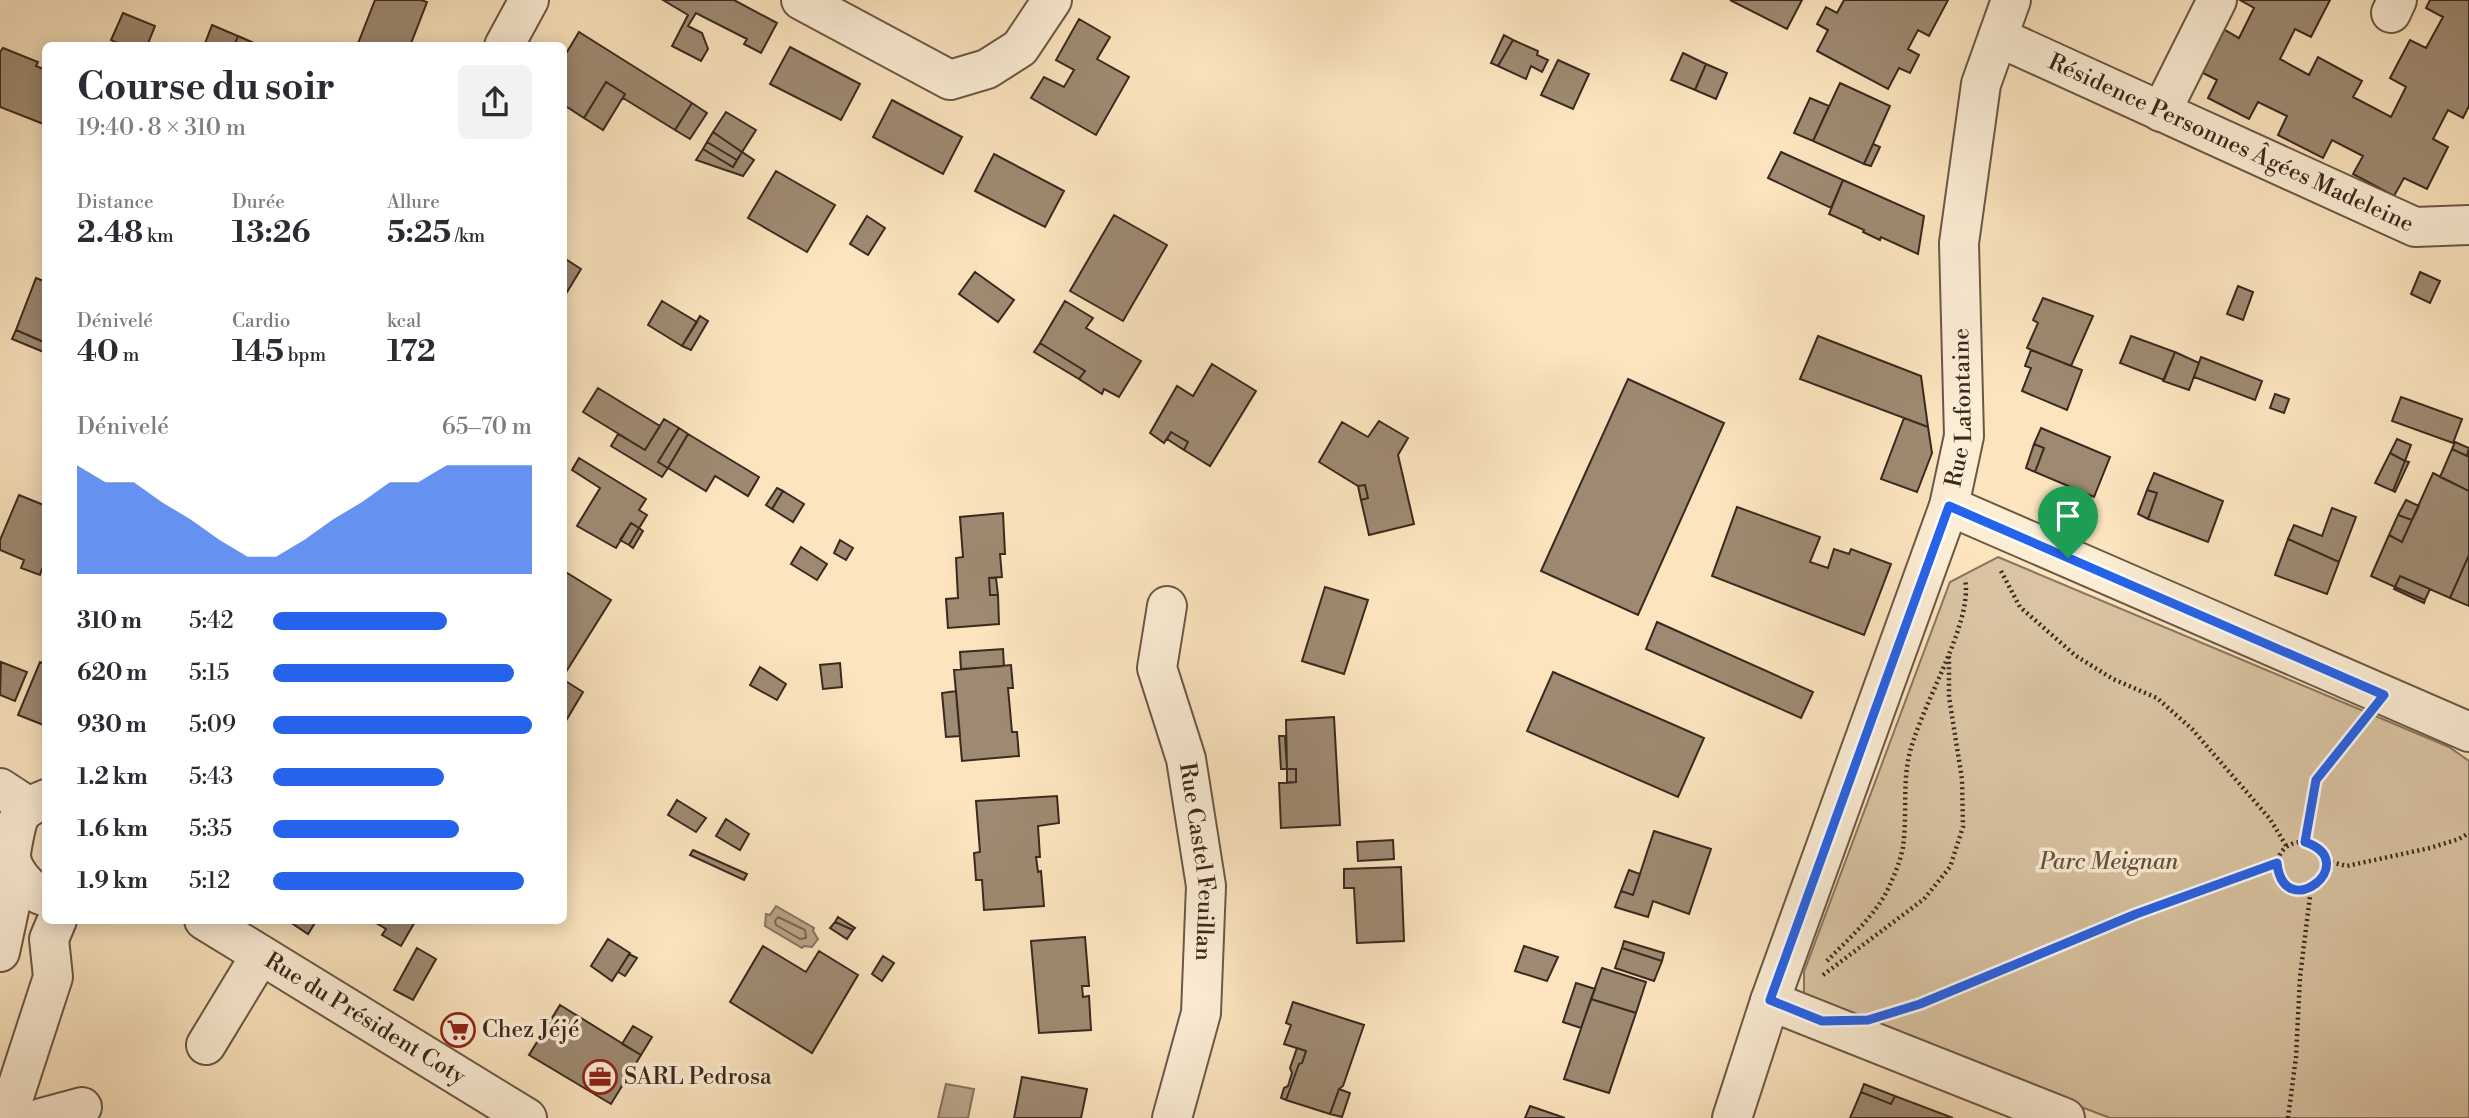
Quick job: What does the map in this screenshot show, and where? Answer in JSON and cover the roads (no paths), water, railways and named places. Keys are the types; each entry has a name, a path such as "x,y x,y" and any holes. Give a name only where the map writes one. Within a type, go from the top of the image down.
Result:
{"street":[{"path":"506,42 529,0"},
{"path":"801,0 853,12 950,80 988,69 1020,48 1052,0"},
{"name":"Rue Lafontaine","path":"1732,1118 1770,1000 1949,506 1964,436 1959,243 1981,84 2011,0"},
{"path":"2161,112 2217,0"},
{"name":"Résidence Personnes Âgées Madeleine","path":"1998,37 2415,227 2469,225"},
{"path":"1949,506 2469,732"},
{"name":"Rue Castel Feuillan","path":"1167,606 1157,668 1186,759 1206,886 1201,1013 1172,1118"},
{"path":"25,798 11,856 17,873 42,896"},
{"path":"0,951 17,873"},
{"path":"8,1118 53,977 49,939 55,924"},
{"name":"Rue du Président Coty","path":"210,924 527,1118"},
{"path":"206,1045 260,956"},
{"path":"1770,1000 2065,1118"},
{"path":"41,1118 82,1107"}],"water":[{"path":"776,906 814,928 818,939 812,947 802,948 765,926 766,914 770,915"},
{"path":"946,1084 974,1089 968,1118 938,1118"}],"place":[{"name":"Chez Jéjé","path":"458,1030"},
{"name":"SARL Pedrosa","path":"600,1077"}],"park label":[{"name":"Parc Meignan","path":"2109,862"}]}
